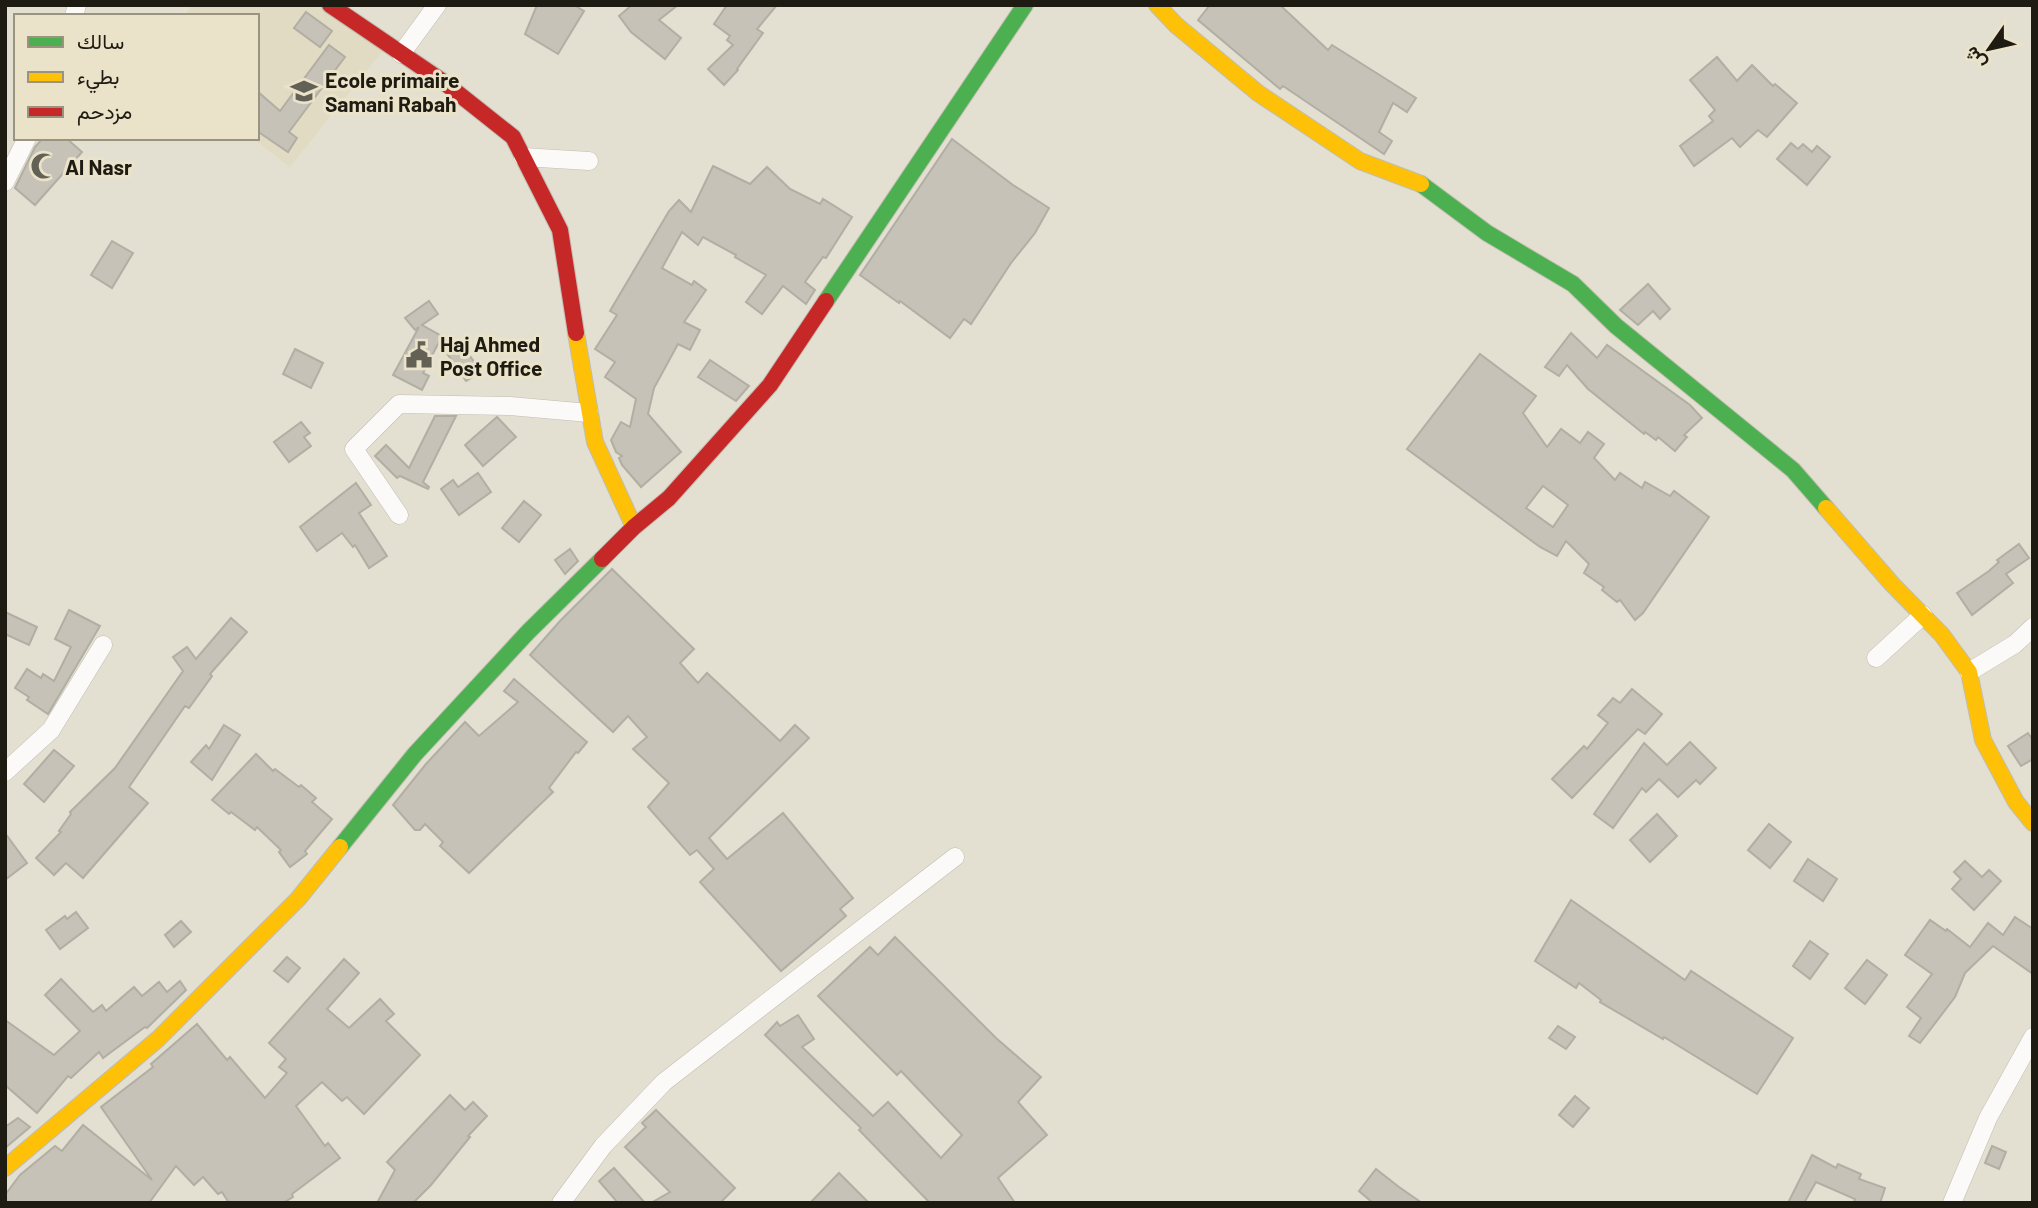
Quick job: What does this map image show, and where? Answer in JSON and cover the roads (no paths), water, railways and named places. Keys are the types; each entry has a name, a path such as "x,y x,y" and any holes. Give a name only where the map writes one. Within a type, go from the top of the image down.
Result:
{"street":[{"path":"330,5 444,83 513,137 560,230 595,442 634,527"},
{"path":"401,54 437,5"},
{"path":"5,1168 158,1039 298,900 415,754 528,632 634,527 669,498 770,384 885,209 1025,5"},
{"path":"1157,5 1176,25 1248,85 1292,116 1360,161 1424,185 1487,233 1573,284 1616,326 1793,470 1942,635 1969,672 1983,740 2016,803 2033,823"},
{"path":"5,182 26,140"},
{"path":"523,157 589,161"},
{"path":"399,516 355,449 399,404 510,406 589,413"},
{"path":"1876,658 1923,615"},
{"path":"1969,672 2015,644 2033,627"},
{"path":"5,772 51,730 103,645"},
{"path":"561,1203 603,1146 664,1082 955,857"},
{"path":"1952,1203 1988,1118 2033,1037"}],"place":[{"name":"Ecole primaire Samani Rabah","path":"304,91"},
{"name":"Al Nasr","path":"44,166"},
{"name":"Haj Ahmed Post Office","path":"419,355"}]}
